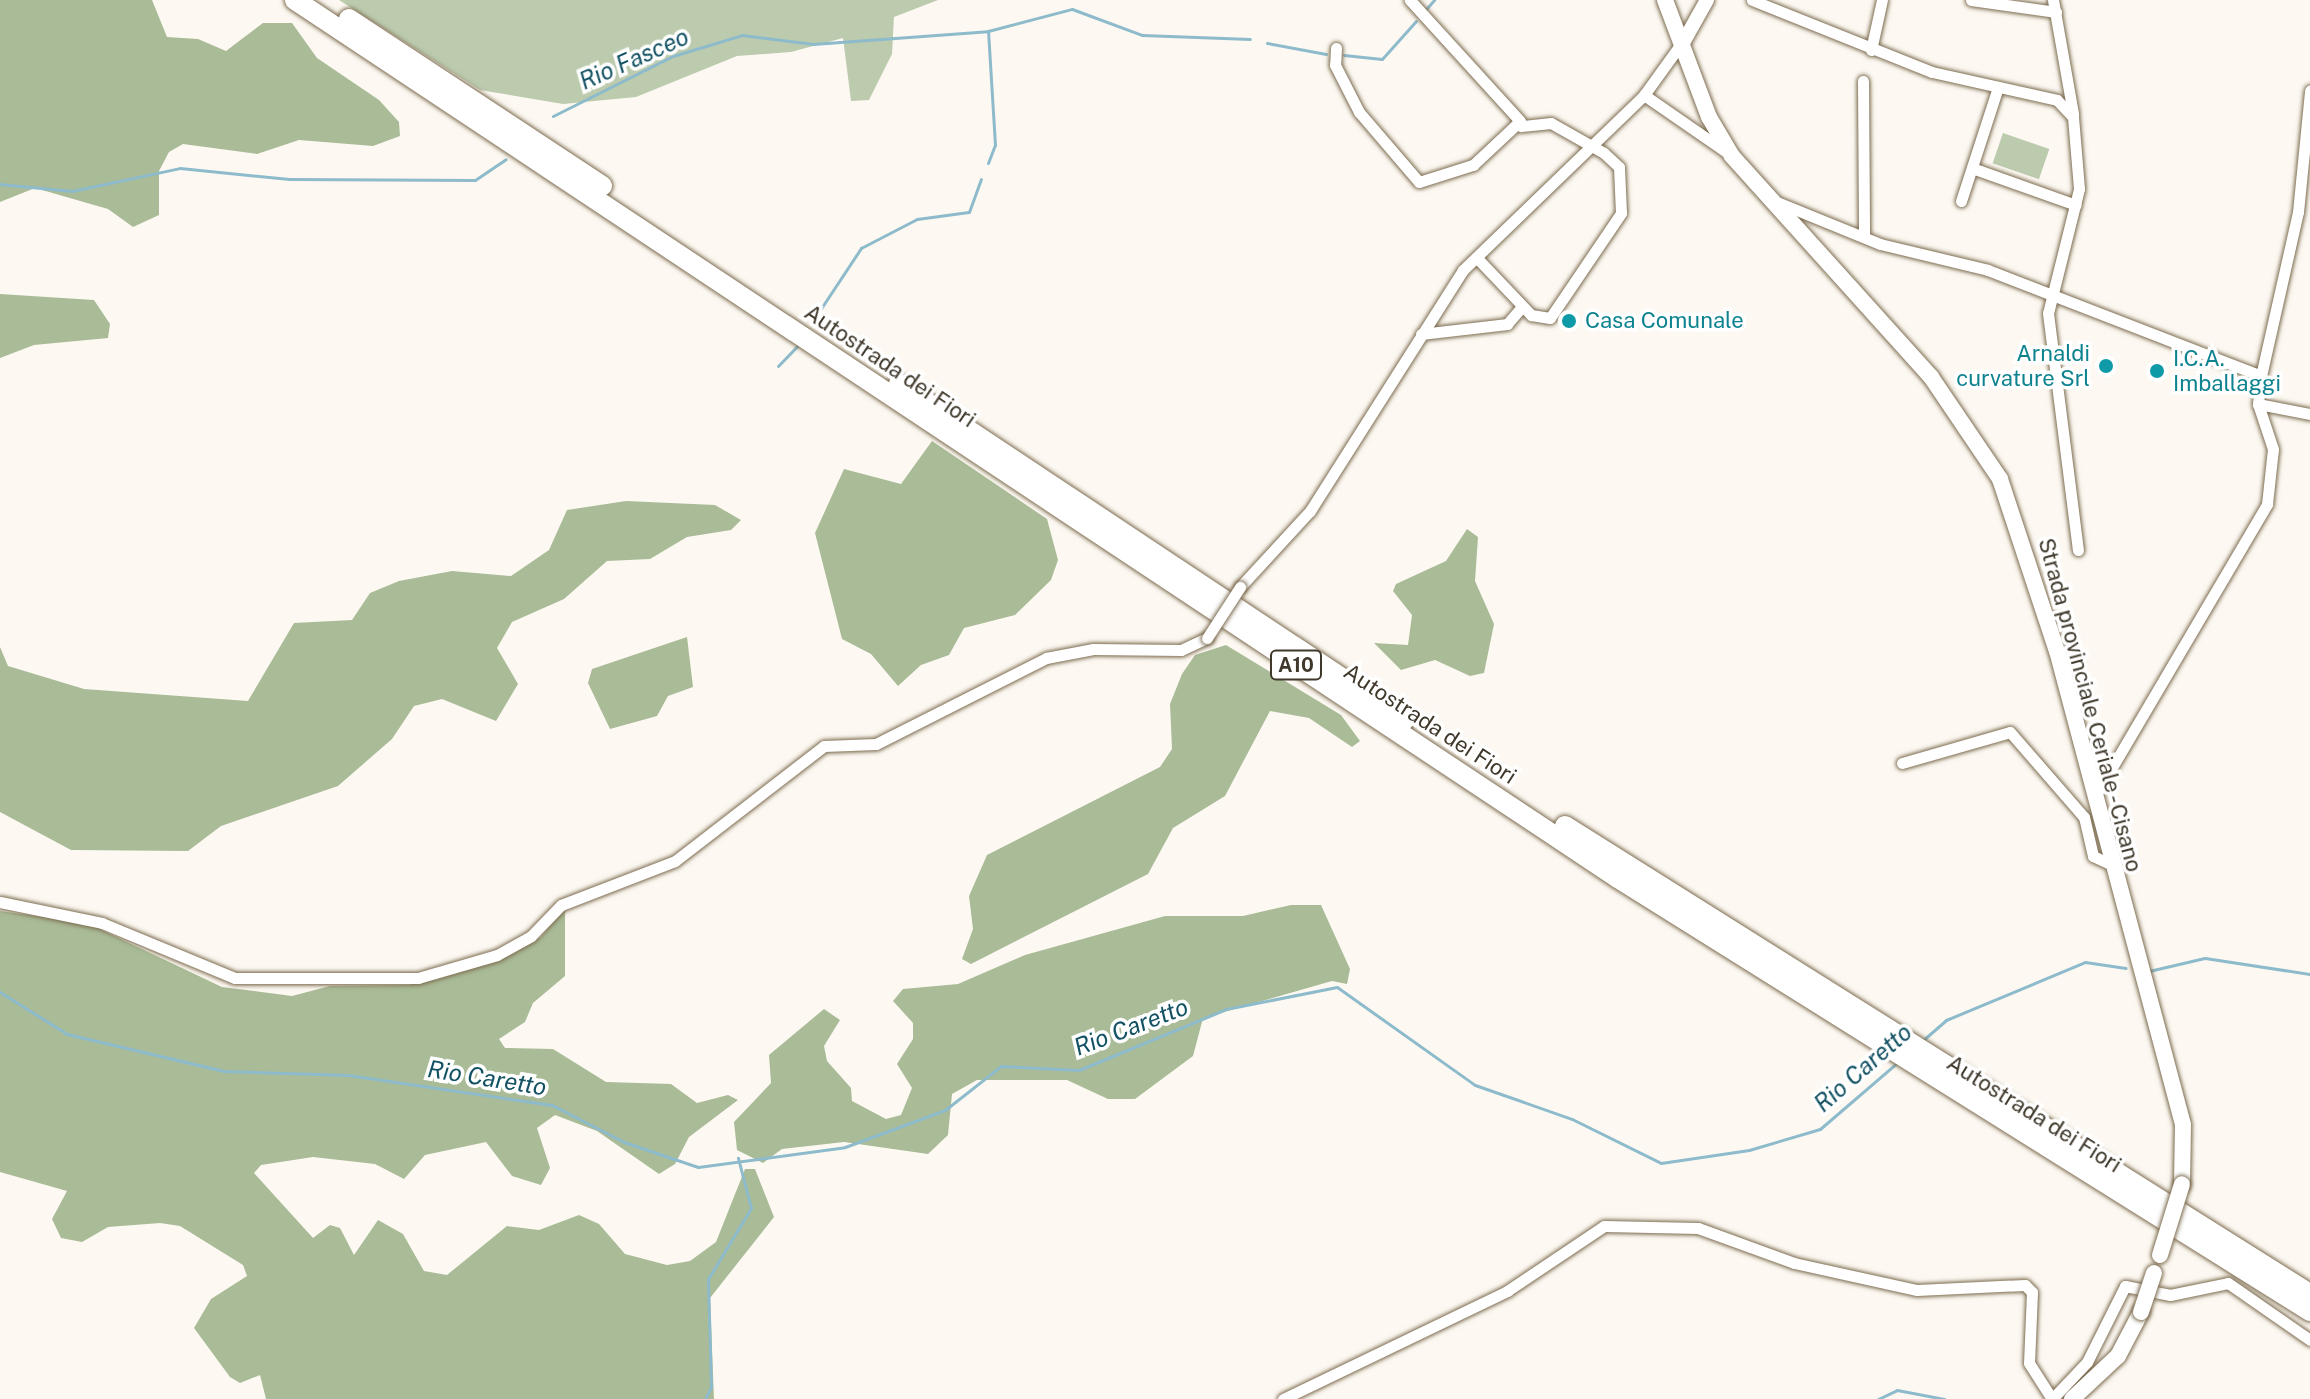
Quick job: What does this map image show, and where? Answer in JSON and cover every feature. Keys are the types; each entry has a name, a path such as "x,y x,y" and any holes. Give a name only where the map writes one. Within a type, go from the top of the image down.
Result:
{"highway":[{"name":"Autostrada dei Fiori","path":"295,0 1618,878 2310,1311"},
{"name":"Autostrada dei Fiori","path":"320,0 1629,868 2310,1294"}],"main road":[{"name":"Strada provinciale Ceriale - Cisano","path":"1665,0 1684,41 1709,117 1732,156 1777,202 1931,377 2000,479 2039,591 2110,864 2183,1125 2182,1184 2141,1312 2118,1356 2072,1399"}],"street":[{"path":"1410,0 1521,126"},
{"path":"0,902 102,923 235,978 418,978 497,955 531,936 561,905 675,861 824,746 876,744 1046,658 1093,649 1181,650 1207,638 1240,587 1310,511 1421,334 1477,258 1644,95 1684,41 1707,0"},
{"path":"1752,0 1871,50 1998,87 2057,100 2073,117"},
{"path":"1871,50 1882,0"},
{"path":"1971,0 2054,6 2073,117 2076,205 2051,296 2057,421 2078,550"},
{"path":"1336,48 1335,65 1359,112 1419,182 1473,165 1521,126 1551,123 1592,145 1619,167 1621,213 1566,304 1550,318 1522,307 1477,258"},
{"path":"1863,81 1864,237"},
{"path":"1961,201 1998,87"},
{"path":"2093,798 2260,524 2274,463 2258,404 2261,376 2298,212 2310,91"},
{"path":"1644,95 1732,156"},
{"path":"1972,168 2076,205"},
{"path":"1777,202 1864,237 1970,264 2261,376"},
{"path":"1421,334 1507,324 1522,307"},
{"path":"2258,404 2310,414"},
{"path":"1902,763 2010,732 2084,817 2093,856 2110,864"},
{"path":"1283,1399 1507,1291 1604,1226 1698,1228 1794,1263 1917,1290 2025,1285 2032,1292 2029,1363 2052,1399 2094,1351 2125,1286 2170,1295 2228,1283 2310,1340"}],"green space":[{"path":"0,0 152,0 167,37 198,39 226,51 263,23 292,23 317,58 379,100 399,122 400,136 373,146 299,140 257,154 183,144 169,152 159,171 159,215 133,227 108,209 35,188 0,202"},
{"path":"339,0 938,0 894,17 892,54 869,100 851,101 843,38 791,52 737,56 636,97 563,104 480,90"},
{"path":"2003,133 2049,149 2039,179 1993,163"},
{"path":"0,294 94,300 110,324 108,338 34,345 0,358"},
{"path":"932,441 1047,519 1058,560 1051,580 1015,615 964,628 949,655 921,665 898,686 871,654 842,639 815,533 844,469 901,484"},
{"path":"626,501 715,505 741,520 731,530 687,537 650,559 607,561 564,599 512,622 497,648 518,684 496,721 442,699 414,706 392,739 338,786 221,826 188,851 71,850 0,812 0,647 8,666 84,689 248,701 294,623 352,620 370,593 399,581 452,571 511,576 549,550 567,510"},
{"path":"1467,529 1478,537 1475,581 1494,624 1484,673 1470,676 1435,660 1401,670 1374,643 1408,645 1412,615 1393,591 1396,584 1446,561"},
{"path":"687,637 693,687 668,696 657,716 610,729 588,683 592,669"},
{"path":"1226,645 1341,715 1360,741 1352,747 1309,718 1270,711 1225,796 1173,828 1148,874 971,964 962,959 973,929 969,896 987,855 1160,767 1172,749 1170,704 1182,674 1195,655"},
{"path":"1291,905 1321,905 1350,969 1347,984 1332,981 1203,1018 1193,1056 1135,1099 1108,1099 1067,1080 977,1080 952,1094 948,1135 928,1154 844,1142 782,1149 763,1163 737,1150 734,1122 771,1083 769,1055 824,1009 840,1020 824,1046 827,1061 851,1088 852,1101 886,1119 901,1115 912,1088 897,1064 913,1039 913,1023 893,1001 903,989 958,984 1025,955 1165,916 1243,916"},
{"path":"565,907 565,976 533,1003 525,1022 499,1039 505,1048 553,1049 606,1082 671,1084 697,1103 728,1095 738,1100 689,1137 675,1164 659,1174 597,1131 555,1115 537,1128 550,1168 541,1185 512,1176 486,1142 425,1155 404,1179 375,1164 313,1157 261,1165 254,1173 313,1238 330,1225 340,1228 354,1255 378,1220 403,1234 424,1271 447,1275 507,1226 539,1230 579,1215 599,1224 625,1254 667,1265 690,1261 716,1242 745,1169 755,1169 774,1217 710,1298 714,1399 266,1399 260,1375 240,1383 230,1377 194,1328 211,1299 247,1276 243,1265 180,1226 160,1223 108,1227 82,1242 61,1238 52,1219 67,1191 0,1172 0,911 87,923 222,987 292,996 330,986 409,985 499,961 541,937"}],"waterway":[{"name":"Rio Fasceo","path":"1427,8 1434,0"},
{"name":"Rio Fasceo","path":"553,116 673,56 742,35 813,44 988,31 1072,9 1142,35 1250,39"},
{"name":"Rio Fasceo","path":"1344,55 1382,59 1416,21"},
{"path":"988,31 995,145 988,163"},
{"name":"Rio Fasceo","path":"1267,43 1326,54"},
{"name":"Rio Fasceo","path":"0,184 72,191 180,168 289,179 475,180 506,159"},
{"path":"816,316 861,248 917,219 969,212 981,179"},
{"path":"778,366 797,346"},
{"name":"Rio Caretto","path":"2149,971 2205,958 2310,974"},
{"name":"Rio Caretto","path":"1922,1041 1946,1020 2085,962 2126,968"},
{"name":"Rio Caretto","path":"0,992 67,1034 223,1071 348,1075 552,1105 624,1142 698,1167 845,1147 945,1110 1001,1066 1079,1070 1226,1009 1337,987 1475,1085 1572,1119 1661,1163 1749,1150 1820,1129 1898,1062"},
{"path":"705,1399 711,1387 708,1279 751,1208 738,1158"},
{"path":"1878,1399 1897,1390 1944,1399"}],"place":[{"name":"Casa Comunale","path":"1569,321"},
{"name":"Arnaldi curvature Srl","path":"2106,366"},
{"name":"I.C.A. Imballaggi","path":"2157,371"}]}
